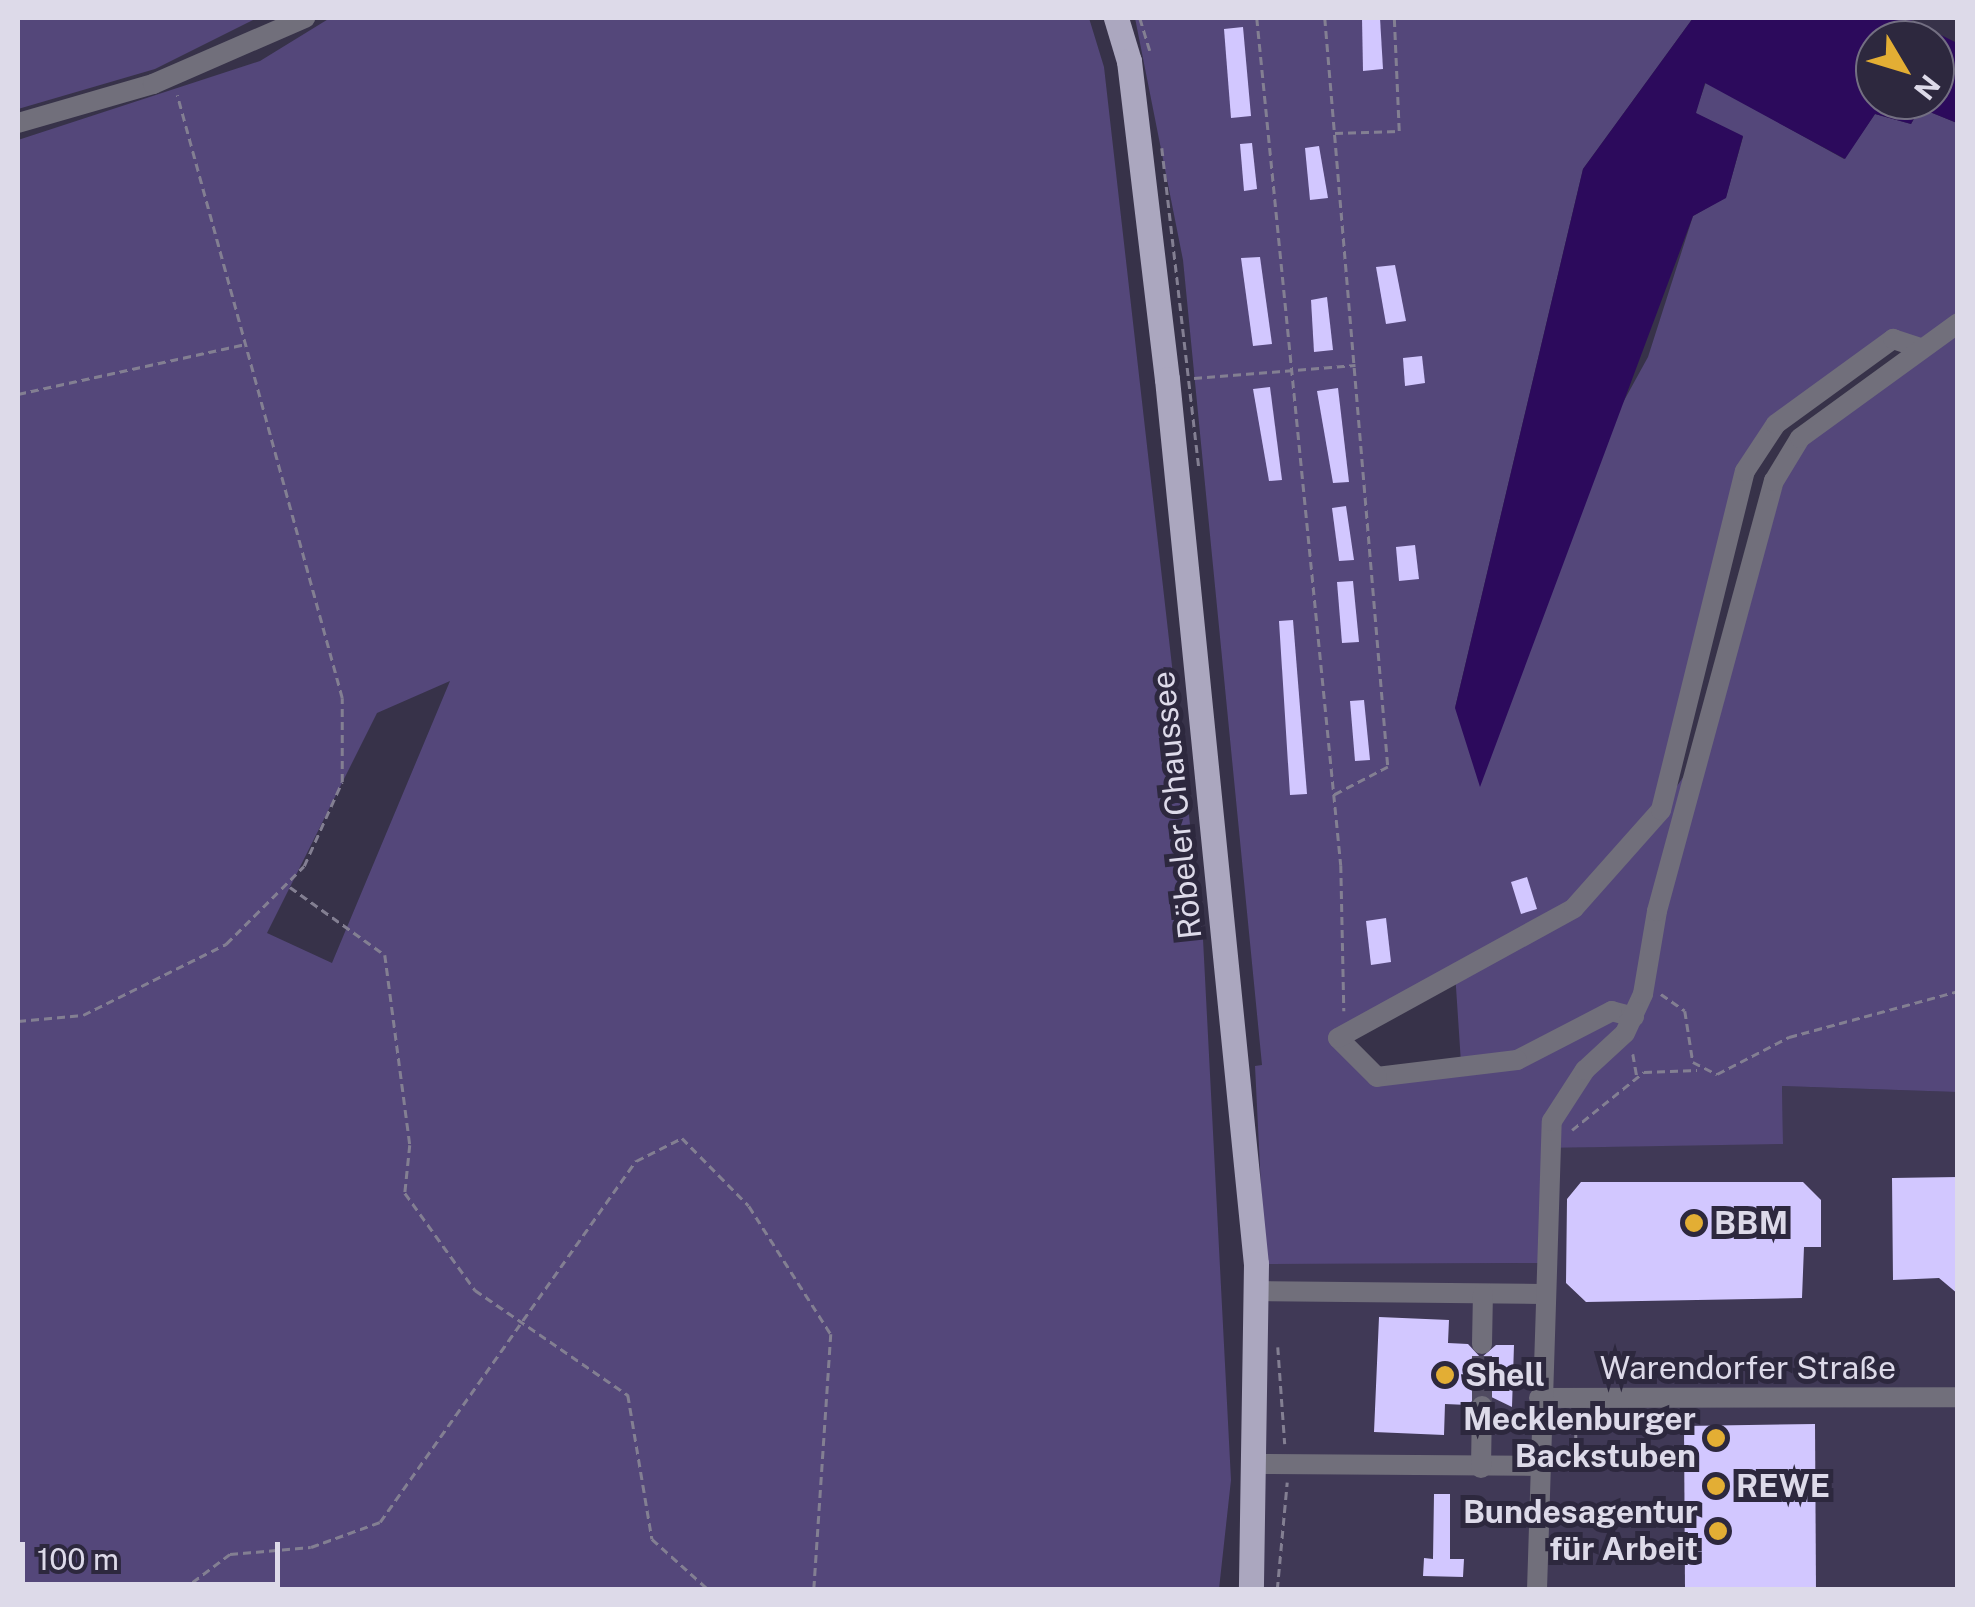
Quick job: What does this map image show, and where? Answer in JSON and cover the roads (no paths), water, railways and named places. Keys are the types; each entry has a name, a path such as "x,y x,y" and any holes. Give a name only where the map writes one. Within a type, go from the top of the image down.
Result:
{"main road":[{"name":"Röbeler Chaussee","path":"1116,18 1129,60 1167,379 1257,1291 1259,1464 1251,1590"}],"street":[{"path":"18,123 172,77 305,18"},
{"path":"1536,1590 1547,1139 1568,1092 1630,1025 1642,994 1656,911 1774,481 1800,438 1958,323"},
{"path":"1630,1025 1612,1012 1517,1060 1377,1077 1338,1038 1574,908 1661,810 1745,471 1776,424 1893,339 1920,348"},
{"path":"1257,1291 1542,1294"},
{"path":"1482,1344 1483,1294"},
{"name":"Warendorfer Straße","path":"1539,1398 1958,1397"},
{"path":"1481,1468 1482,1406"},
{"path":"1259,1464 1537,1466"}],"tunnel":[{"path":"1482,1344 1482,1406"}],"place":[{"name":"BBM","path":"1694,1223"},
{"name":"Shell","path":"1445,1375"},
{"name":"Mecklenburger Backstuben","path":"1716,1438"},
{"name":"REWE","path":"1716,1486"},
{"name":"Bundesagentur für Arbeit","path":"1718,1531"}]}
